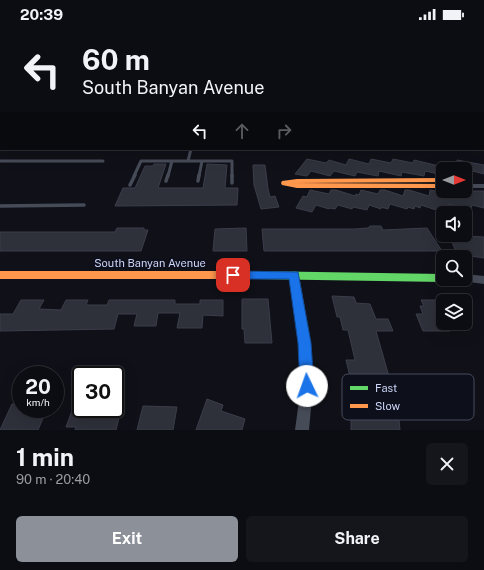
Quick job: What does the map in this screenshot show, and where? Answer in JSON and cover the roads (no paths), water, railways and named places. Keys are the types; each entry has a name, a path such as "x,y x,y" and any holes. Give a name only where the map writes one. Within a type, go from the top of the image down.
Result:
{"street":[{"path":"436,180 297,181 285,183 297,186 436,186"},
{"path":"472,180 484,180"},
{"path":"472,186 484,186"},
{"name":"South Banyan Avenue","path":"0,275 294,275 436,278"},
{"path":"294,275 305,350 307,386 302,430"},
{"path":"472,279 484,280"}],"lane":[{"path":"188,161 191,150"},
{"path":"0,161 103,161"},
{"path":"130,185 141,161 232,161 232,183"},
{"path":"166,181 172,161"},
{"path":"198,181 202,161"},
{"path":"0,206 84,205"}]}
